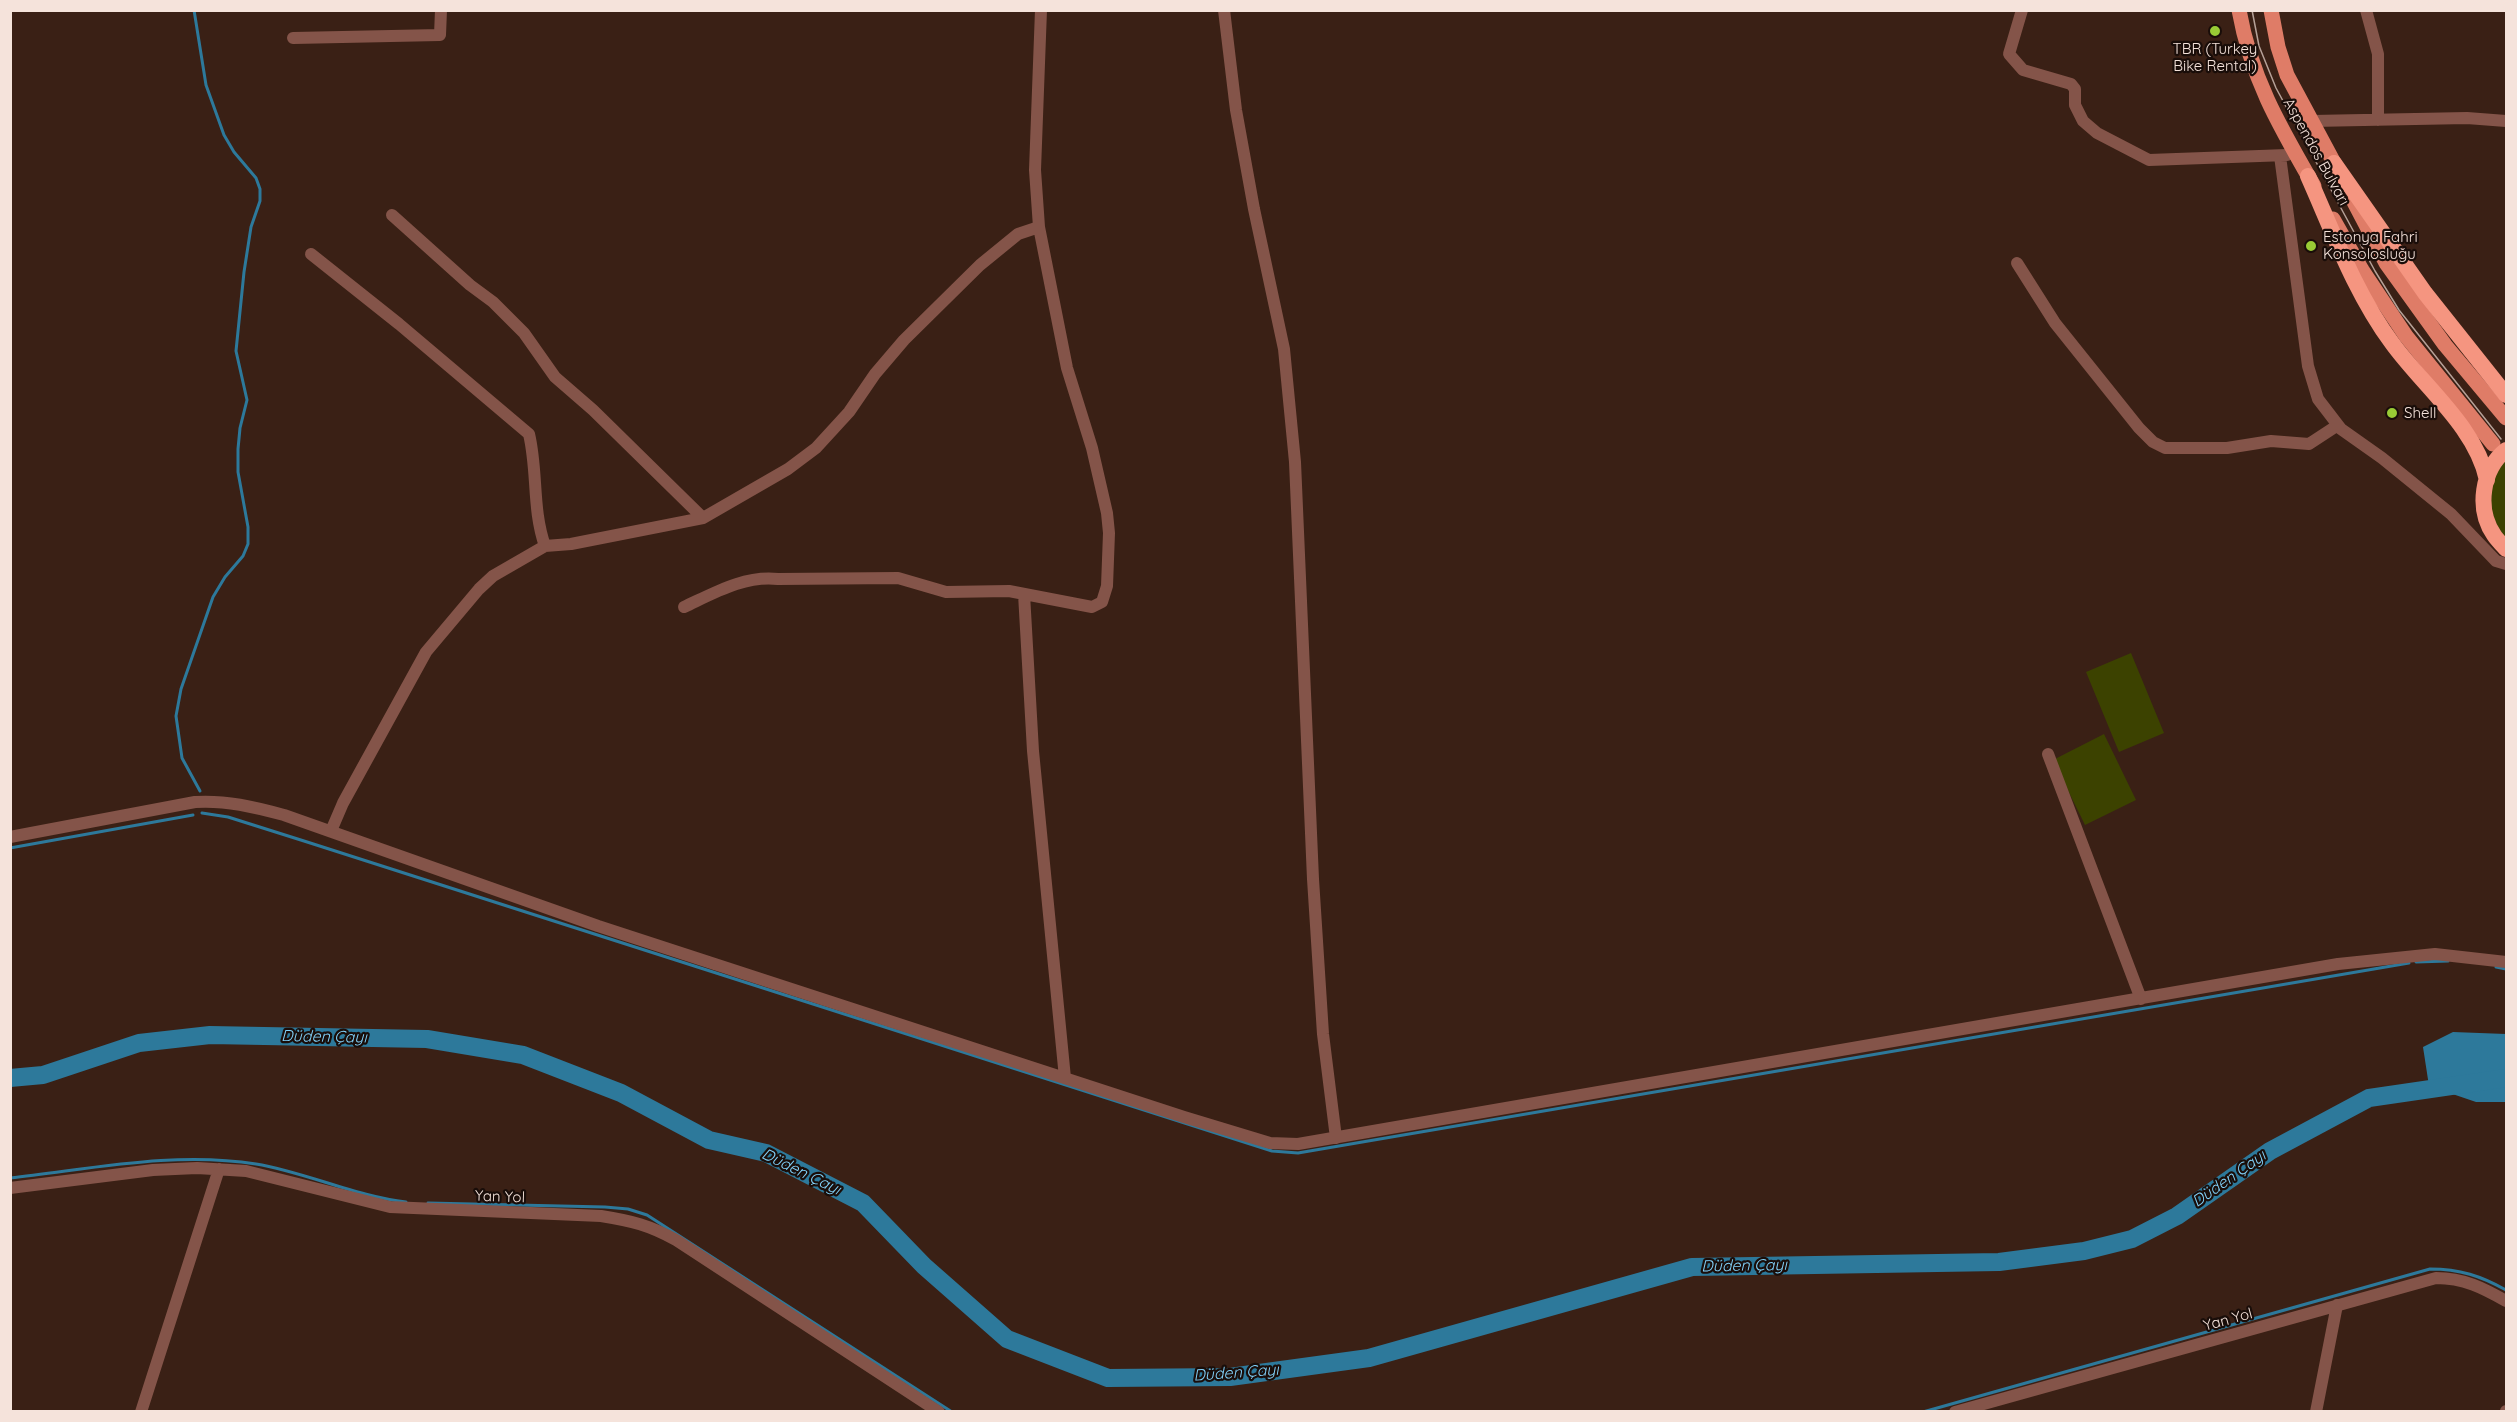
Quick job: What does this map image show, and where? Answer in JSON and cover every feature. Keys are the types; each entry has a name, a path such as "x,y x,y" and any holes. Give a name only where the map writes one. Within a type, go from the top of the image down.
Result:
{"highway":[{"path":"2334,163 2425,293 2506,395"},
{"path":"2308,176 2362,297 2391,343 2476,447 2487,480"},
{"path":"2500,447 2483,491 2484,513 2493,534 2506,549"}],"main road":[{"name":"Aspendos Bulvarı","path":"2239,10 2246,46 2256,77 2308,176 2362,270 2406,336 2500,447"},
{"name":"Aspendos Bulvarı","path":"2271,10 2278,47 2287,75 2386,263 2445,345 2506,418"}],"street":[{"path":"293,38 440,35 441,10"},
{"path":"684,607 725,588 761,577 778,579 898,578 946,592 1009,591 1092,608 1102,602 1107,586 1109,533 1103,489 1079,400 1067,368 1039,227 1035,170 1041,10"},
{"path":"1224,10 1236,110 1254,209 1284,349 1295,462 1313,879 1323,1034 1336,1138"},
{"path":"2022,10 2009,54 2023,70 2071,84 2075,89 2075,105 2083,122 2097,133 2149,160 2297,155"},
{"path":"2366,10 2378,54 2378,120"},
{"path":"2312,121 2467,118 2506,121"},
{"path":"2280,156 2308,366 2318,399 2338,425 2451,514 2496,561 2506,564"},
{"path":"392,215 470,285 493,302 524,333 555,376 703,518"},
{"path":"331,831 343,803 426,652 479,589 493,576 545,546 571,544 703,518 755,490 816,448 849,412 875,374 980,265 1018,234 1039,227"},
{"path":"311,254 399,324 529,434 533,450 537,522 545,546"},
{"path":"2016,263 2055,323 2139,428 2153,442 2165,448 2227,448 2271,441 2309,444 2338,425"},
{"path":"1024,594 1034,751 1065,1078"},
{"path":"2048,754 2141,999"},
{"path":"10,837 195,802 213,801 251,806 331,831 598,926 1270,1143 1298,1144 1336,1138 2338,964 2435,954 2506,962"},
{"path":"141,1412 219,1169"},
{"name":"Yan Yol","path":"10,1188 153,1170 219,1169 246,1171 390,1207 601,1216 646,1224 676,1240 939,1412"},
{"name":"Yan Yol","path":"1955,1412 1993,1406 2436,1278 2454,1278 2472,1283 2506,1301"},
{"path":"2316,1412 2337,1305"}],"green space":[{"path":"2506,458 2506,539 2493,517 2489,498 2493,480"},
{"path":"2131,653 2164,733 2119,752 2086,672"},
{"path":"2104,734 2136,800 2085,825 2053,760"}],"water":[{"path":"2453,1032 2506,1034 2506,1102 2476,1102 2429,1086 2423,1047"}],"waterway":[{"path":"194,10 206,85 224,135 234,152 256,178 260,189 260,201 251,227 244,272 236,351 247,400 240,428 238,472 248,527 248,544 243,556 225,577 213,597 181,689 176,716 182,758 200,791"},
{"path":"202,813 228,817 304,841 1272,1151 1298,1153 2409,963"},
{"path":"10,848 193,815"},
{"path":"2416,962 2448,961"},
{"path":"2496,967 2506,969"},
{"name":"Düden Çayı","path":"10,1078 43,1075 139,1043 210,1035 427,1039 523,1055 621,1093 709,1140 766,1153 863,1203 924,1266 1007,1339 1108,1378 1230,1377 1369,1358 1692,1267 1999,1262 2084,1251 2132,1239 2177,1216 2270,1151 2369,1098 2506,1078"},
{"path":"10,1178 164,1160 225,1160 275,1168 369,1195 406,1202"},
{"path":"428,1203 605,1207 628,1209 647,1215 952,1412"},
{"path":"1923,1412 2430,1269 2470,1274 2506,1290"}],"tram line":[{"path":"2252,10 2259,46 2276,88 2375,271 2399,310 2501,439"}],"place":[{"name":"TBR (Turkey Bike Rental)","path":"2215,31"},
{"name":"Estonya Fahri Konsolosluğu","path":"2311,246"},
{"name":"Shell","path":"2392,413"}]}
